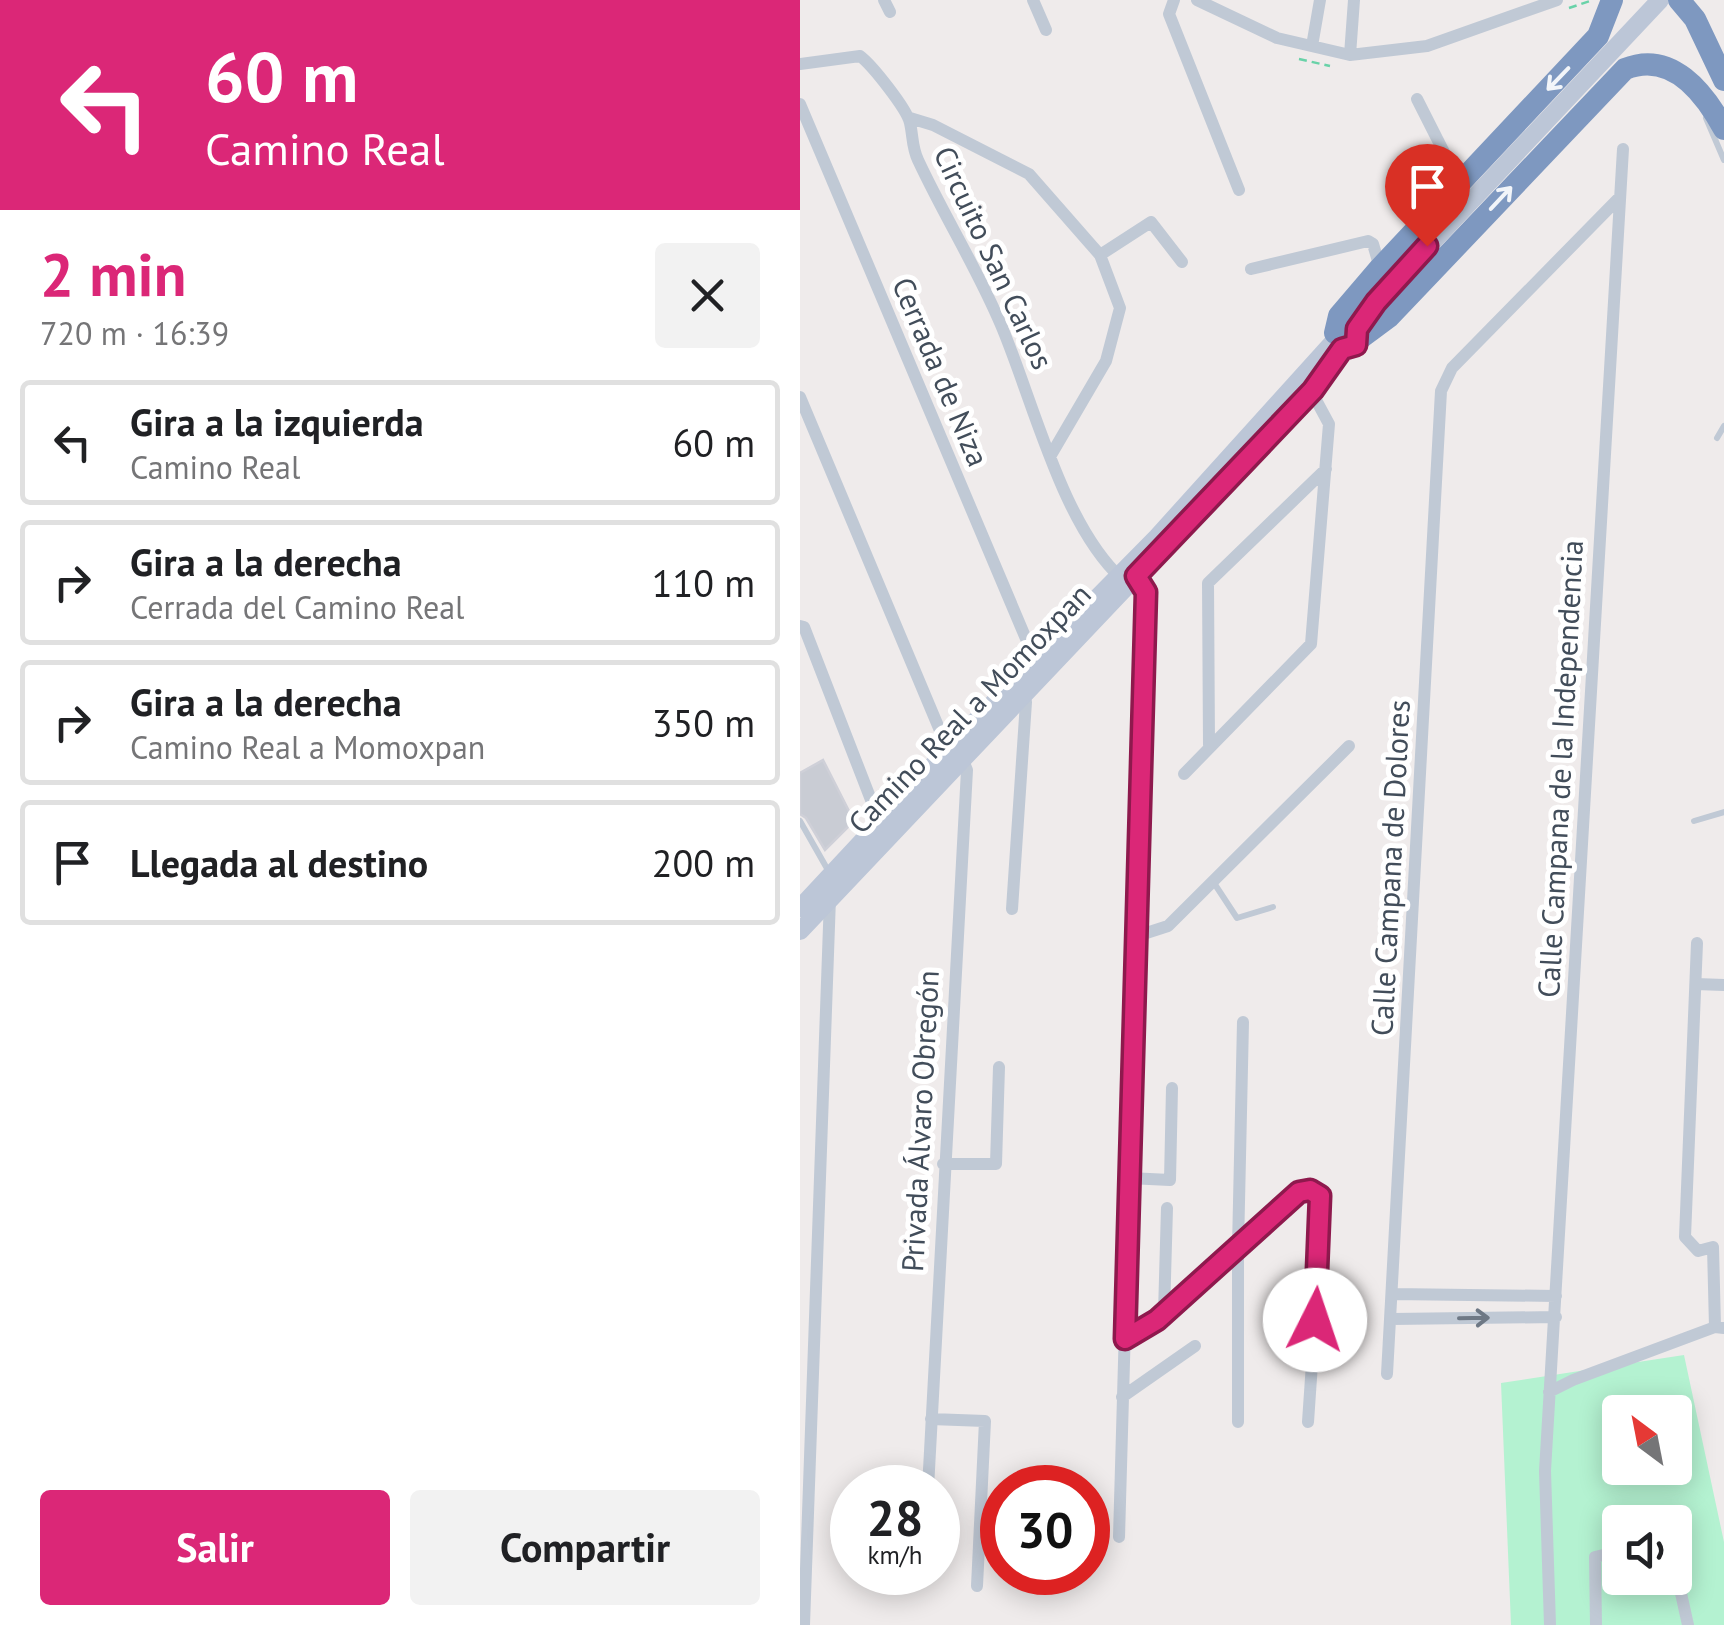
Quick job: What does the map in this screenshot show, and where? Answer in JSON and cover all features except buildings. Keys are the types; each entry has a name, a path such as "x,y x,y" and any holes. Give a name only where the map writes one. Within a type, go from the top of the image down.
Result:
{"highway":[{"path":"1612,0 1598,36 1378,262 1339,316 1343,340 1390,317 1625,69 1644,63 1659,64 1686,79 1705,97 1724,128"},
{"path":"1680,0 1695,19 1724,80"}],"street":[{"path":"1033,0 1046,30"},
{"path":"1174,0 1168,14 1239,190"},
{"path":"1197,0 1277,38 1350,56 1427,46 1557,0"},
{"path":"1312,46 1320,0"},
{"path":"1350,56 1354,0"},
{"name":"Camino Real a Momoxpan","path":"800,908 880,822 1022,695 1157,537 1307,385 1343,340 1342,326 1350,326 1376,302 1660,0"},
{"path":"800,64 860,56 910,118"},
{"path":"1417,99 1458,182"},
{"name":"Cerrada de Niza","path":"800,104 1035,660"},
{"name":"Circuito San Carlos","path":"1051,455 1106,361 1120,308 1100,255 1029,174 933,125 910,118 914,152 969,254 1001,325 1051,455 1076,515 1109,567 1126,576"},
{"name":"Calle Campana de la Independencia","path":"1550,1625 1545,1471 1623,149"},
{"name":"Calle Campana de Dolores","path":"1387,1374 1441,391 1452,368 1619,198"},
{"path":"1100,255 1151,222 1182,262"},
{"path":"1252,269 1368,241 1378,262"},
{"path":"1184,774 1311,644 1329,424 1307,385"},
{"path":"800,398 942,733 957,752"},
{"path":"1209,746 1208,583 1326,469"},
{"path":"1119,1537 1146,592 1126,576"},
{"name":"Camino Real a Momoxpan","path":"800,931 1035,660 1126,576"},
{"path":"800,626 804,627 880,822"},
{"path":"1012,909 1026,702 1022,695"},
{"path":"1134,937 1168,926 1348,746"},
{"name":"Privada Álvaro Obregón","path":"929,1465 966,770 957,752"},
{"path":"804,1625 831,875"},
{"path":"1549,1392 1720,1328 1719,1245 1698,1251 1685,1236 1697,943"},
{"path":"1696,984 1724,985"},
{"path":"1238,1422 1243,1022"},
{"path":"943,1164 996,1164 999,1067"},
{"path":"1129,1178 1170,1180 1172,1088"},
{"path":"1125,1339 1164,1313 1299,1192 1316,1191 1322,1218 1308,1422"},
{"path":"1164,1313 1167,1208"},
{"path":"1394,1294 1556,1296"},
{"path":"1392,1319 1556,1316"},
{"path":"1122,1397 1195,1346"},
{"path":"931,1419 985,1421 977,1586"},
{"path":"1596,1625 1596,1556 1602,1555"},
{"path":"1681,1595 1688,1625"}],"lane":[{"path":"1705,97 1704,115 1724,160"},
{"path":"1717,438 1724,426"},
{"path":"1694,821 1724,814"},
{"path":"800,822 831,875"},
{"path":"1213,882 1236,918 1273,907"}],"green space":[{"path":"1684,1355 1724,1542 1724,1625 1511,1625 1501,1383"}],"route":[{"path":"1315,1320 1322,1218 1320,1196 1310,1190 1299,1192 1157,1320 1125,1339 1146,592 1136,576 1313,390 1342,349 1356,345 1357,329 1376,302 1427,246"}]}
